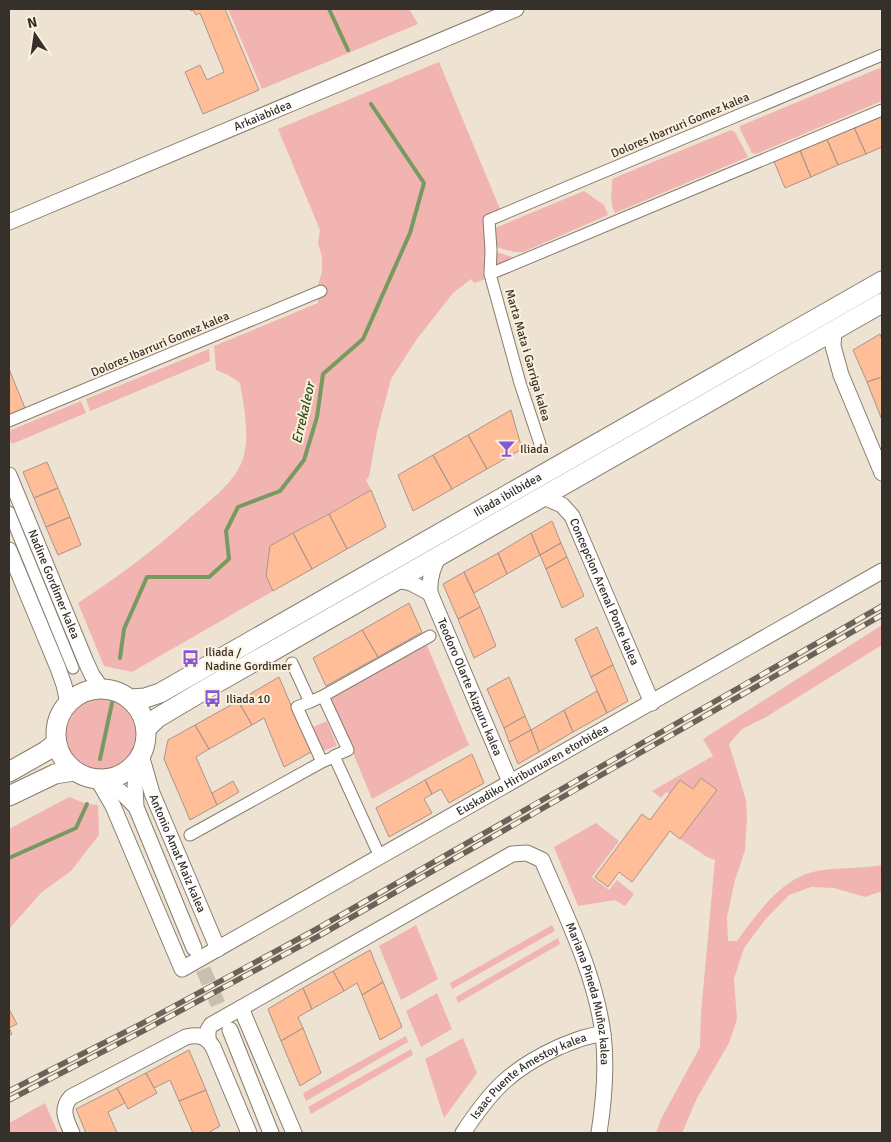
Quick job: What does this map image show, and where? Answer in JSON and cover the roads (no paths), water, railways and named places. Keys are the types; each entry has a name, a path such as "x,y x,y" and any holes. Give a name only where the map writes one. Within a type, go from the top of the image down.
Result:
{"street":[{"name":"Arkaiabidea","path":"9,222 516,9"},
{"name":"Dolores Ibarruri Gomez kalea","path":"489,220 882,55"},
{"path":"490,274 882,110"},
{"name":"Marta Mata i Garriga kalea","path":"489,220 490,274 520,383 540,444"},
{"name":"Iliada ibilbidea","path":"131,700 160,693 882,281"},
{"name":"Dolores Ibarruri Gomez kalea","path":"9,421 321,292"},
{"name":"Iliada ibilbidea","path":"146,729 169,710 882,303"},
{"path":"834,331 833,346 841,375 882,473"},
{"name":"Nadine Gordimer kalea","path":"9,476 86,662 102,689"},
{"name":"Concepcion Arenal Ponte kalea","path":"541,496 562,505 572,516 652,703"},
{"name":"Nadine Gordimer kalea","path":"9,512 73,668"},
{"path":"9,550 58,668 68,703"},
{"path":"396,580 411,583 430,593 432,572 440,555"},
{"name":"Euskadiko Hiriburuaren etorbidea","path":"101,780 182,969 882,571"},
{"name":"Teodoro Olarte Aizpuru kalea","path":"430,593 510,782"},
{"path":"322,762 297,708 323,696 430,636"},
{"path":"292,664 310,702"},
{"path":"102,689 117,692 131,700 141,713 146,729 146,738 140,757 134,766 120,776 101,780 86,777 74,771 63,759 56,743 55,732 57,721 68,703 84,692 102,689"},
{"path":"190,835 322,762 348,750 323,696"},
{"path":"9,772 46,751 56,743"},
{"path":"334,756 376,848"},
{"name":"Antonio Amat Maiz kalea","path":"140,757 135,786 136,807 194,948"},
{"name":"Antonio Amat Maiz kalea","path":"140,757 152,793 218,949"},
{"path":"9,796 55,774 74,771"},
{"name":"Antonio Amat Maiz kalea","path":"101,780 121,792 136,807"},
{"name":"Mariana Pineda Muñoz kalea","path":"240,1008 512,854 527,853 542,860 588,972 598,1006 605,1061 603,1104 599,1133"},
{"path":"204,1037 211,1025 240,1008 294,1133"},
{"path":"230,1030 271,1133"},
{"name":"Isaac Puente Amestoy kalea","path":"463,1133 490,1095 507,1078 522,1067 544,1054 582,1037 603,1034"},
{"path":"72,1133 64,1110 66,1102 71,1097 186,1037 204,1037"},
{"path":"204,1037 217,1056 248,1133"}],"waterway":[{"name":"Errekaleor","path":"329,9 348,50"},
{"name":"Errekaleor","path":"120,658 124,629 147,577 209,577 229,559 226,531 238,507 280,491 304,460 317,417 323,374 363,339 410,233 424,183 371,104"},
{"name":"Errekaleor","path":"100,759 112,703"},
{"name":"Errekaleor","path":"9,858 76,828 87,804"}],"tunnel":[{"path":"194,948 229,1030"}],"railway":[{"path":"9,1091 141,1024 313,931 882,606"},
{"path":"9,1100 143,1031 317,937 882,615"}],"place":[{"name":"Iliada","path":"506,449"},
{"name":"Iliada / Nadine Gordimer","path":"191,659"},
{"name":"Iliada 10","path":"212,699"}]}
